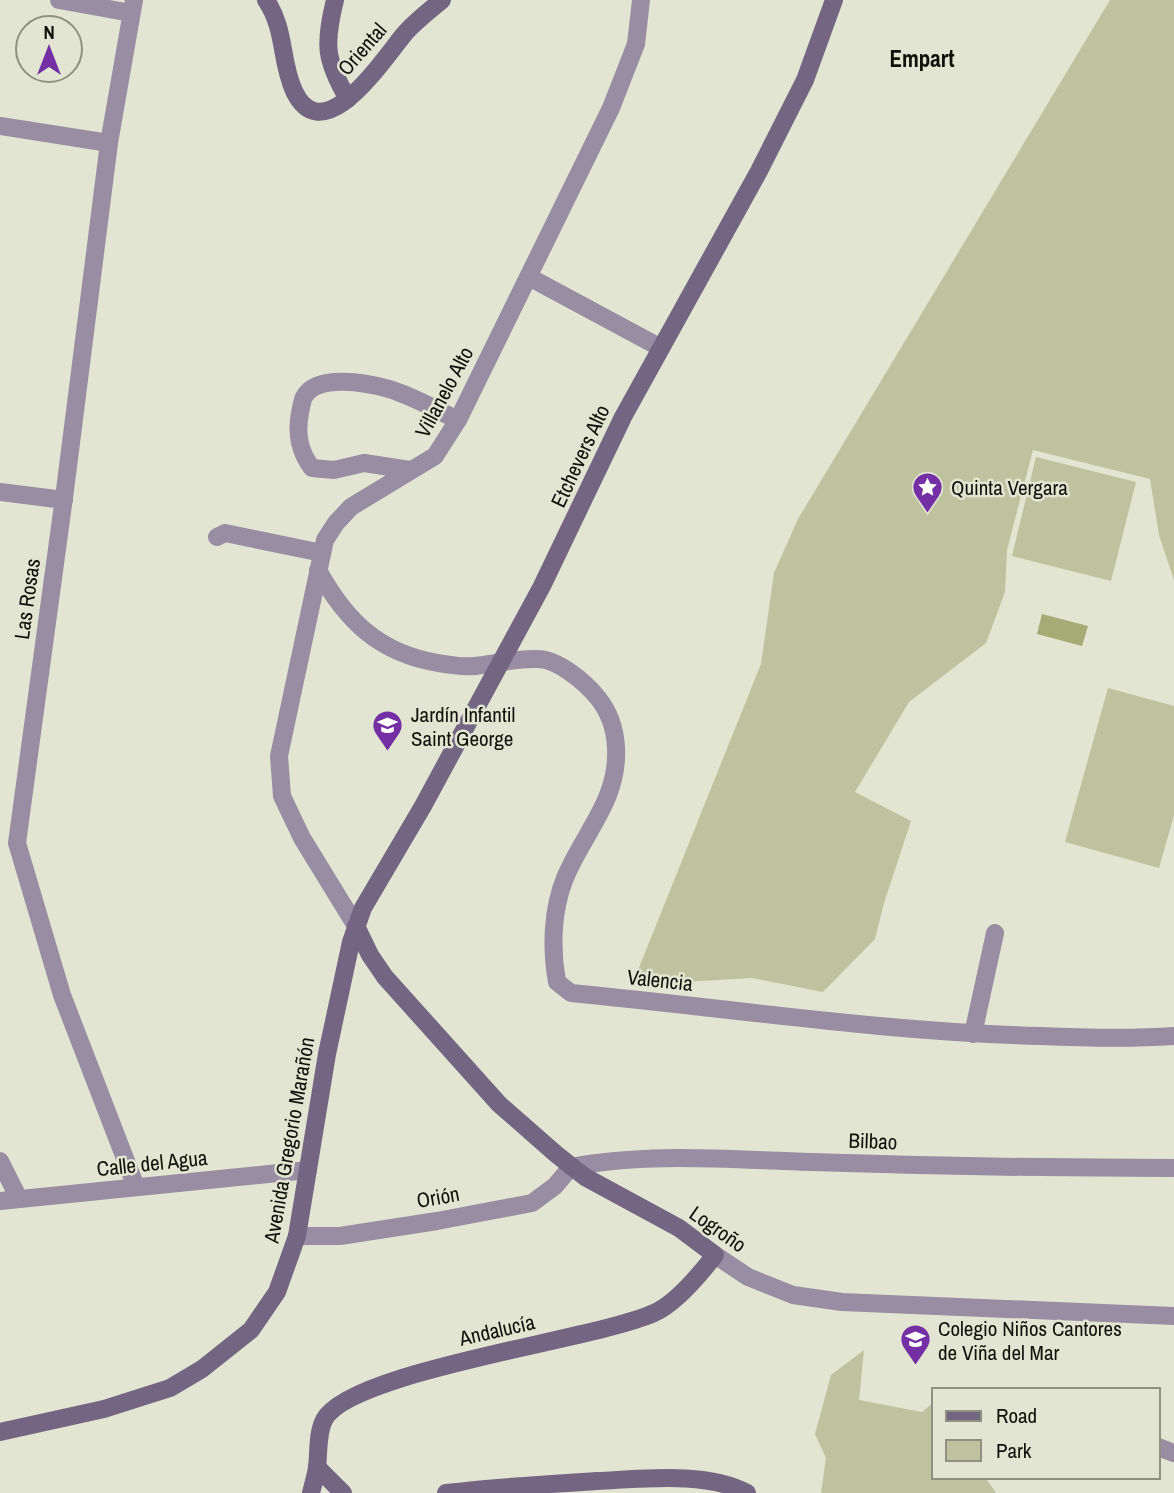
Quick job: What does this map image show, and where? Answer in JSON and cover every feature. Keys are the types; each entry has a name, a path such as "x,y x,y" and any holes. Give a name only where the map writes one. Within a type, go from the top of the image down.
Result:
{"street":[{"path":"59,0 133,7"},
{"path":"266,0 276,15 290,81 303,103 312,110 322,112 338,107 348,99 334,76 327,44 334,0"},
{"name":"Oriental","path":"348,99 407,31 442,0"},
{"name":"Villanelo Alto","path":"356,926 302,838 282,796 279,756 325,540 351,507 435,456 458,420 611,108 636,44 641,0"},
{"name":"Etchevers Alto","path":"356,926 363,908 423,806 554,562 603,457 759,171 805,80 834,0"},
{"name":"Las Rosas","path":"133,7 109,144 64,500 8,842 62,995 136,1187"},
{"path":"0,126 109,144"},
{"path":"529,278 661,348"},
{"path":"410,470 364,463 334,470 312,468 301,453 299,439 299,417 304,396 319,384 340,381 368,385 391,389 458,420"},
{"path":"0,492 64,500"},
{"path":"217,537 225,533 320,561"},
{"name":"Valencia","path":"320,561 334,600 357,624 382,643 415,659 472,667 540,659 576,675 600,700 615,728 617,760 611,792 564,880 554,920 552,958 557,982 571,993 856,1025 973,1034 1135,1039 1174,1036"},
{"name":"Logroño","path":"356,926 384,977 499,1104 585,1177 679,1228 748,1277 793,1295 842,1302 1174,1316"},
{"name":"Avenida Gregorio Marañón","path":"0,1432 104,1409 170,1388 202,1369 251,1330 277,1292 297,1236 327,1054 356,926"},
{"path":"973,1034 995,933"},
{"name":"Bilbao","path":"571,1167 676,1158 1029,1168 1174,1168"},
{"path":"0,1161 19,1199"},
{"name":"Orión","path":"297,1236 340,1236 533,1203 555,1186 571,1167"},
{"name":"Calle del Agua","path":"0,1201 308,1170"},
{"name":"Andalucía","path":"311,1493 324,1419 343,1401 382,1385 466,1360 570,1337 655,1312 690,1284 715,1255"},
{"path":"317,1467 343,1493"},
{"path":"446,1493 536,1484 659,1479 722,1483 747,1493"}],"green space":[{"name":"Quinta Vergara","path":"1110,0 1174,0 1174,580 1159,535 1150,479 1033,450 1007,550 1005,592 986,643 909,702 855,792 911,821 875,939 823,992 752,978 632,985 761,664 774,573 798,519"},
{"path":"1036,457 1136,482 1111,581 1012,556"},
{"path":"1108,688 1174,706 1174,815 1159,868 1065,842"},
{"path":"864,1350 859,1400 922,1412 932,1404 932,1479 986,1479 996,1493 821,1493 826,1458 815,1434 831,1375"}],"shaded area":[{"path":"1042,614 1088,626 1082,646 1037,634"}],"place":[{"name":"Quinta Vergara","path":"928,514"},
{"name":"Jardín Infantil Saint George","path":"388,753"},
{"name":"Colegio Niños Cantores de Viña del Mar","path":"915,1367"}],"district":[{"name":"Empart","path":"922,58"}]}
